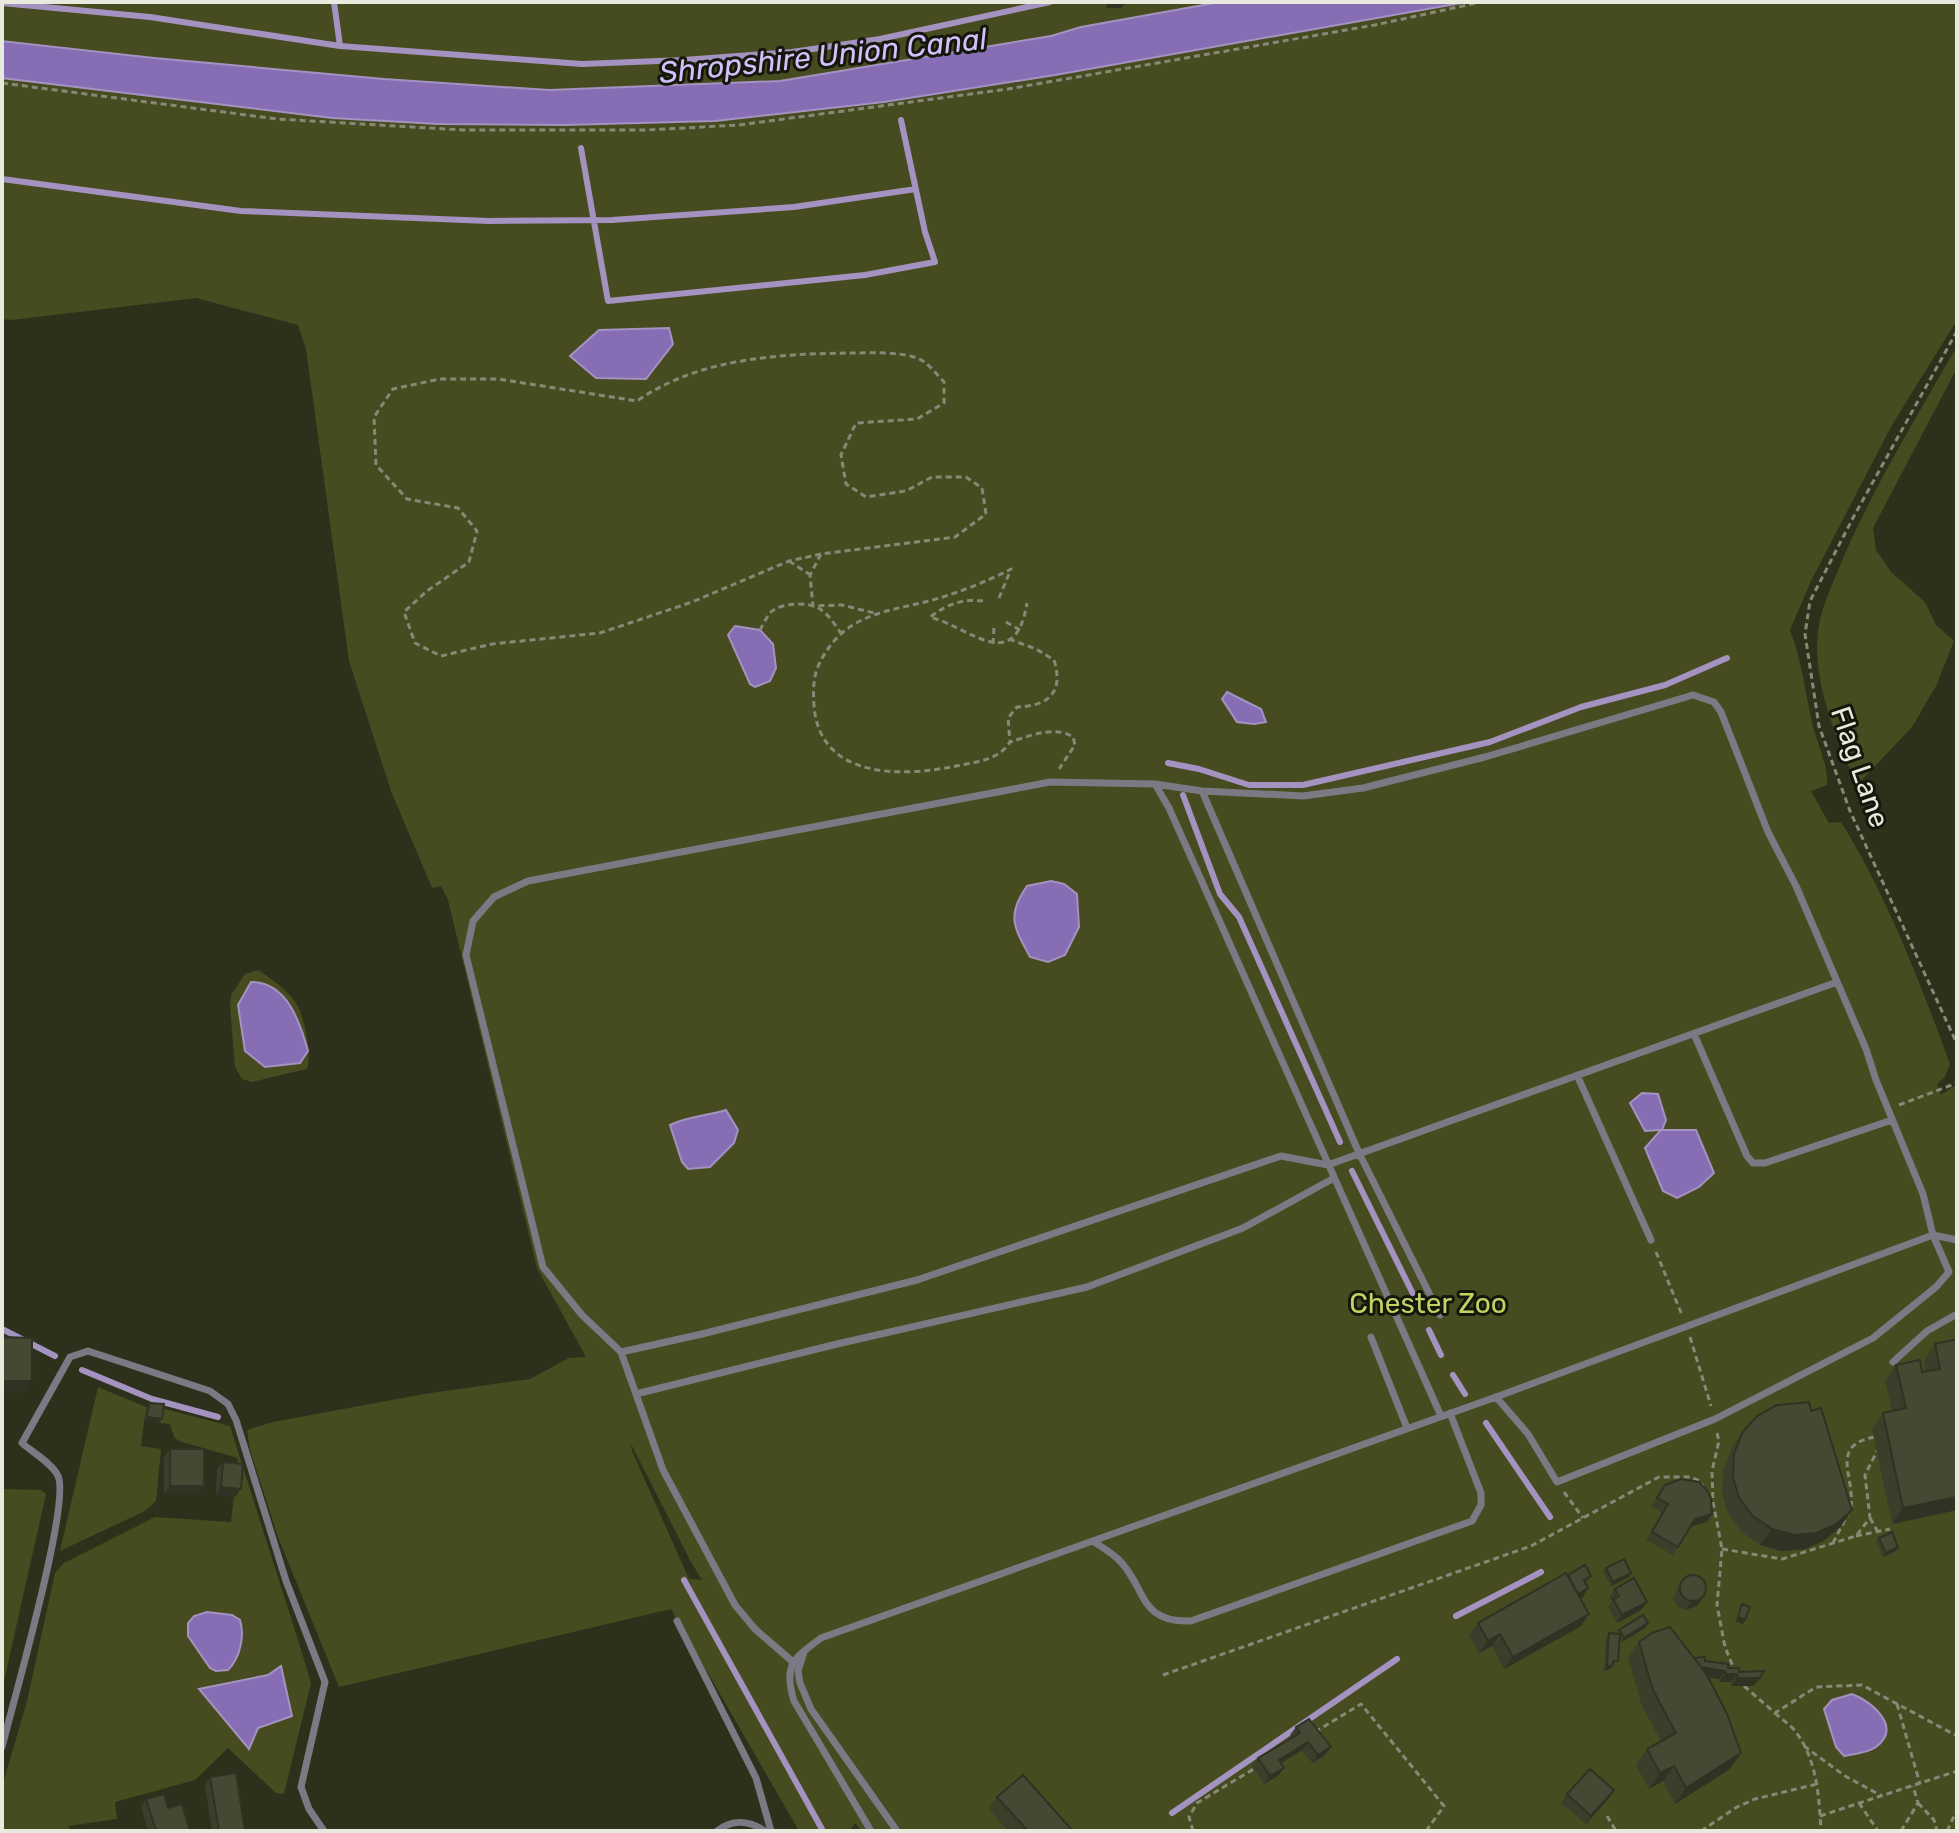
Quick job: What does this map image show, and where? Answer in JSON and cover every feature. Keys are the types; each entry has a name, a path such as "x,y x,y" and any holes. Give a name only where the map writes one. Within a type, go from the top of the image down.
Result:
{"lane":[{"path":"793,1662 755,1629 735,1605 663,1470 621,1352 582,1315 543,1267 466,955 473,921 494,897 528,881 1050,782 1155,784 1202,791 1303,796 1363,788 1485,757 1693,695 1714,702 1721,712 1768,832 1796,886 1866,1049 1923,1194 1933,1235 1949,1272 1936,1287 1873,1338 1715,1419 1557,1482 1528,1434 1496,1397"},
{"path":"1093,1541 1118,1559 1145,1602 1158,1615 1172,1621 1191,1621 1472,1521 1481,1505 1481,1493 1446,1414 1334,1178 1169,808 1155,784"},
{"path":"1202,791 1359,1153 1440,1315"},
{"path":"621,1352 917,1280 1281,1156 1328,1165 1837,982"},
{"path":"1694,1034 1747,1156 1753,1163 1765,1163 1892,1120"},
{"path":"1577,1075 1651,1240"},
{"path":"636,1394 1087,1287 1243,1228 1334,1178"},
{"path":"871,1831 794,1701 788,1681 793,1662 821,1638 1496,1397 1933,1235 1957,1240"},
{"path":"1893,1362 1927,1331 1957,1314"},
{"path":"1371,1337 1407,1428"},
{"path":"2,1747 48,1567 61,1488 58,1474 22,1443 70,1357 88,1351 210,1391 228,1404 236,1420 286,1581 325,1682 301,1787 309,1809 324,1831"},
{"path":"677,1621 756,1778 771,1831"},
{"path":"805,1650 798,1671 811,1709 897,1831"},
{"path":"717,1831 733,1822 752,1823 765,1831"}],"path":[{"path":"2,83 308,121 463,130 647,130 739,125 1008,89 1375,25 1481,2"},
{"name":"Flag Lane","path":"1957,331 1810,601 1805,634 1819,726 1850,811 1957,1044"},
{"path":"890,353 920,358 944,382 944,403 917,419 856,423 841,455 846,484 866,497 906,491 932,477 966,477 982,488 986,514 955,537 821,554 789,561 692,602 600,633 492,644 441,656 415,643 404,612 427,591 469,562 477,531 458,508 407,499 376,465 374,417 393,389 440,379 498,379 637,401 659,386 716,366 785,354 890,353"},
{"path":"821,554 810,575 813,606 830,618 841,633"},
{"path":"789,561 810,575"},
{"path":"999,598 1011,569 936,599 874,613 841,633 820,662 813,680 819,729 829,744 850,761 885,773 910,774 985,759 1005,750 1010,742 1008,718 1017,707 1040,705 1048,700 1057,679 1054,660 1045,653 1009,639"},
{"path":"983,601 971,599 958,602 930,617 993,644 1009,639 1020,630 1027,603"},
{"path":"760,630 771,611 783,607 842,605 874,613"},
{"path":"1006,622 1020,630"},
{"path":"993,644 994,627"},
{"path":"1010,742 1051,732 1064,731 1073,737 1075,745 1050,782"},
{"path":"1888,1109 1957,1083"},
{"path":"1715,1419 1719,1441 1712,1471 1713,1502 1722,1549 1717,1605 1725,1647 1739,1680 1794,1730 1802,1745 1817,1784 1821,1831"},
{"path":"1833,1543 1851,1510 1853,1494 1846,1461 1848,1451 1856,1442 1874,1437"},
{"path":"1877,1451 1865,1475 1870,1518 1878,1532"},
{"path":"1163,1675 1531,1546 1659,1477 1691,1477 1700,1481 1713,1502"},
{"path":"1557,1482 1583,1518"},
{"path":"1856,1536 1870,1518"},
{"path":"1722,1549 1782,1559 1890,1529"},
{"path":"1775,1713 1816,1687 1862,1685 1957,1736"},
{"path":"1306,1737 1361,1704 1444,1806 1426,1831"},
{"path":"1897,1704 1920,1784"},
{"path":"1802,1745 1845,1776 1882,1796"},
{"path":"1193,1831 1189,1817 1197,1803 1265,1762"},
{"path":"1820,1816 1957,1771"},
{"path":"1701,1831 1755,1799 1817,1784"},
{"path":"1913,1786 1918,1803 1934,1820 1937,1831"},
{"path":"1859,1803 1878,1831"},
{"path":"1901,1831 1918,1803"},
{"path":"1947,1831 1957,1810"},
{"path":"1607,1816 1616,1831"}],"green space":[{"path":"2,2 1220,2 1081,27 1051,36 780,81 549,90 384,79 2,41"},
{"name":"Chester Zoo","path":"1467,2 1957,2 1957,320 1892,425 1811,581 1790,630 1827,777 1827,785 1811,791 1829,823 1841,822 1902,940 1950,1064 1945,1077 1937,1084 1941,1095 1957,1084 1957,1831 861,1831 855,1823 850,1831 799,1831 671,1609 339,1687 278,1537 250,1450 247,1430 273,1422 424,1394 530,1379 569,1358 586,1357 537,1268 448,900 441,886 432,888 391,791 349,661 306,349 298,325 196,298 2,319 2,78 332,118 438,124 564,125 715,121 884,102","holes":["631,1444 702,1580 689,1579"]},
{"path":"1957,346 1957,368 1873,528 1876,550 1891,572 1925,602 1936,625 1954,641 1936,686 1912,727 1857,785 1822,691 1817,651 1821,616 1865,511"},
{"path":"258,970 285,990 297,1005 303,1019 309,1055 307,1069 252,1082 242,1079 235,1067 230,1006 231,995 245,974"},
{"path":"98,1387 146,1407 141,1446 161,1449 156,1501 145,1511 60,1551"},
{"path":"161,1408 230,1426 311,1683 284,1794 276,1793 228,1748 195,1780 115,1802 117,1819 69,1826 69,1831 2,1831 2,1787 27,1701 55,1573 64,1563 155,1517 231,1522 238,1458 179,1441 174,1437 170,1424 159,1423","holes":["281,1667 292,1715 258,1728 248,1749 200,1690 268,1675"]},
{"path":"2,1489 41,1490 46,1494 2,1690"}],"shaded area":[{"path":"1220,2 1467,2 1055,75 884,102 715,121 564,125 438,124 332,118 2,78 2,41 384,79 549,90 780,81 1051,36 1081,27"},
{"path":"669,328 673,344 646,379 596,378 570,356 599,330"},
{"path":"735,626 760,630 773,644 776,668 770,681 755,687 750,684 728,635"},
{"path":"1227,692 1261,709 1266,722 1237,722 1222,699"},
{"path":"1051,881 1064,884 1077,894 1079,927 1065,955 1048,962 1030,957 1016,929 1015,914 1020,896 1027,886"},
{"path":"251,982 274,989 290,1006 308,1051 300,1063 265,1067 245,1051 238,1005"},
{"path":"1642,1093 1658,1094 1666,1120 1662,1130 1696,1130 1714,1173 1699,1187 1677,1198 1663,1191 1645,1148 1661,1130 1645,1131 1630,1103"},
{"path":"726,1110 738,1130 734,1143 710,1167 688,1169 682,1162 670,1125"},
{"path":"207,1612 232,1615 240,1620 240,1646 228,1670 210,1668 188,1636 188,1623 194,1616"},
{"path":"281,1666 292,1716 258,1728 249,1749 199,1689 268,1675"},
{"path":"1852,1694 1875,1709 1885,1723 1886,1731 1884,1739 1873,1749 1844,1756 1836,1747 1824,1709 1832,1700"}],"building":[{"path":"2,1337 32,1338 32,1381 2,1381"},
{"path":"1957,1339 1957,1497 1903,1508 1883,1413 1906,1408 1896,1365 1920,1360 1922,1372 1940,1369 1935,1344"},
{"path":"1809,1402 1811,1411 1821,1408 1852,1510 1836,1524 1816,1533 1794,1535 1772,1529 1753,1516 1739,1498 1733,1477 1734,1454 1742,1433 1757,1416 1777,1405"},
{"path":"149,1403 164,1404 162,1419 147,1417"},
{"path":"170,1449 204,1449 204,1486 170,1486"},
{"path":"223,1462 243,1464 241,1489 221,1487"},
{"path":"1681,1479 1699,1482 1706,1489 1711,1498 1712,1514 1695,1519 1678,1547 1652,1532 1668,1504 1657,1498 1665,1485"},
{"path":"1892,1532 1898,1547 1886,1553 1879,1538"},
{"path":"1624,1559 1631,1573 1613,1582 1606,1568"},
{"path":"1585,1565 1591,1576 1584,1580 1588,1588 1578,1594 1568,1575"},
{"path":"1566,1573 1589,1614 1513,1657 1500,1634 1488,1641 1478,1623"},
{"path":"1693,1575 1702,1579 1706,1588 1702,1597 1693,1601 1684,1597 1680,1588 1684,1579"},
{"path":"1634,1578 1647,1602 1622,1615 1613,1599 1619,1596 1615,1589"},
{"path":"1742,1604 1750,1607 1745,1620 1738,1617"},
{"path":"1643,1615 1648,1623 1624,1638 1619,1630"},
{"path":"1670,1627 1707,1675 1727,1714 1741,1753 1686,1788 1674,1766 1660,1773 1647,1749 1676,1733 1653,1690 1639,1642 1652,1633"},
{"path":"1609,1633 1620,1634 1618,1661 1613,1661 1612,1666 1607,1666"},
{"path":"1705,1657 1705,1661 1739,1668 1739,1672 1764,1671 1760,1678 1737,1678 1737,1674 1701,1667 1694,1658"},
{"path":"1309,1719 1331,1747 1318,1755 1308,1742 1279,1760 1284,1768 1270,1776 1258,1758 1300,1733 1296,1727"},
{"path":"1590,1769 1614,1790 1591,1816 1567,1794"},
{"path":"236,1773 245,1831 219,1831 210,1777"},
{"path":"1023,1775 1071,1831 1028,1831 997,1797"},
{"path":"164,1794 168,1808 182,1804 190,1831 156,1831 146,1799"}],"waterway":[{"path":"334,2 340,46"},
{"name":"Shropshire Union Canal","path":"2,3 150,17 340,46 582,64 792,52 880,39 1050,2"},
{"path":"581,148 608,301 865,275 935,262 925,232 901,120"},
{"path":"2,179 241,211 489,221 612,220 794,207 916,189"},
{"path":"1168,763 1249,785 1303,785 1490,742 1581,707 1665,685 1727,658"},
{"path":"1183,795 1220,894 1239,917 1340,1142"},
{"path":"1352,1171 1419,1306"},
{"path":"2,1329 55,1356"},
{"path":"1429,1330 1441,1355"},
{"path":"82,1370 152,1399 218,1417"},
{"path":"1453,1375 1465,1394"},
{"path":"1486,1423 1550,1517"},
{"path":"1456,1616 1541,1572"},
{"path":"684,1580 823,1831"},
{"path":"1172,1813 1397,1659"}]}
